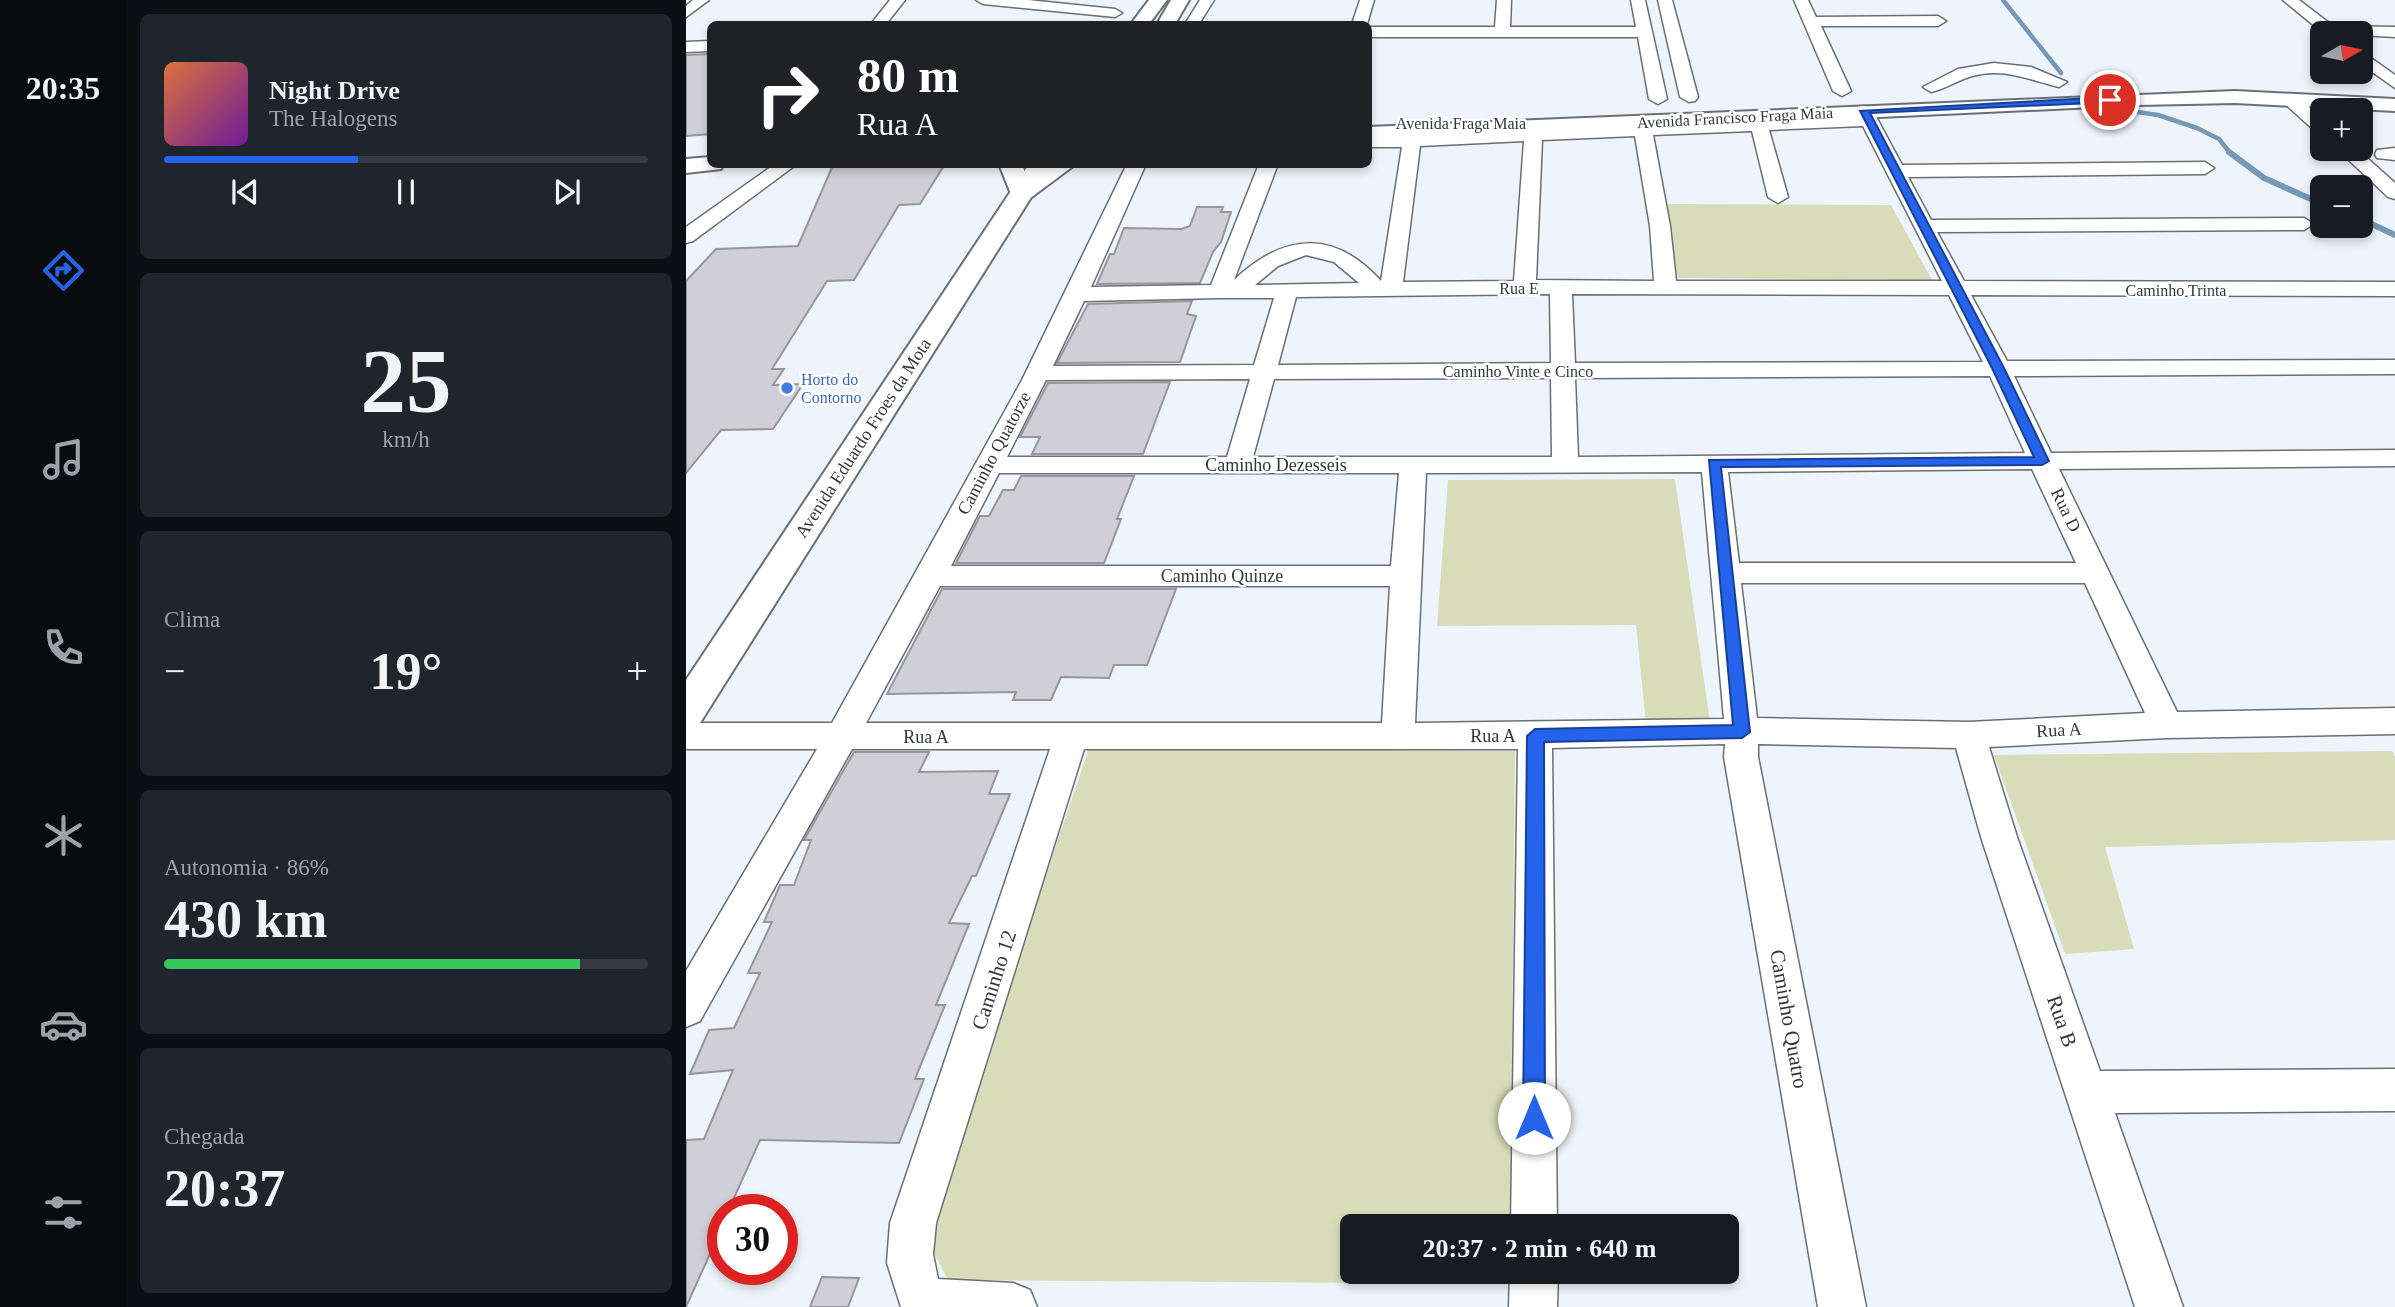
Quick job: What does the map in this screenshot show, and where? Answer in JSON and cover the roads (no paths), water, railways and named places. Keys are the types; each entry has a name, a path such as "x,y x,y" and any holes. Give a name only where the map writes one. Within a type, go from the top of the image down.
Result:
{"main road":[{"path":"1143,14 1158,0"},
{"path":"1168,21 1180,0"},
{"path":"2211,77 2395,84"},
{"path":"1905,88 2164,78"},
{"name":"Avenida Francisco Fraga Maia","path":"1815,92 1842,91 1867,107"},
{"name":"Avenida Francisco Fraga Maia","path":"1631,100 1696,97"},
{"name":"Avenida Francisco Fraga Maia","path":"1373,126 1584,124 1867,107 2149,99 2290,99 2395,105"},
{"name":"Avenida Fraga Maia","path":"1373,126 1591,102"},
{"path":"686,153 707,152"},
{"path":"686,166 707,164"},
{"path":"1011,168 1021,194 1059,168"},
{"name":"Avenida Eduardo Froes da Mota","path":"686,712 1038,168"}],"street":[{"path":"686,13 702,0"},
{"path":"880,21 898,0"},
{"path":"983,0 1092,5 1111,19 1124,0"},
{"path":"1194,21 1207,0"},
{"path":"1361,21 1367,0"},
{"path":"1502,32 1504,0"},
{"path":"1638,0 1658,99"},
{"path":"1665,0 1696,97"},
{"path":"1801,0 1842,91"},
{"path":"2290,0 2316,21"},
{"path":"1811,22 1938,21"},
{"path":"1372,32 1645,32"},
{"path":"2373,32 2395,32"},
{"path":"686,47 707,46"},
{"path":"2373,66 2395,84"},
{"path":"2290,99 2310,117"},
{"path":"1372,142 1759,125 1867,107"},
{"name":"Rua D","path":"1867,107 1924,226 1998,368 2167,725"},
{"path":"1759,125 1778,197"},
{"path":"1643,130 1660,226 1666,289"},
{"path":"1525,287 1533,136"},
{"path":"1227,292 1270,259 1302,249 1337,254 1384,290 1412,141"},
{"path":"2360,161 2395,192"},
{"path":"686,237 782,168"},
{"name":"Caminho Quatorze","path":"686,1008 842,737 929,576 1079,294 1135,168"},
{"path":"1227,292 1268,168"},
{"path":"1897,171 2205,168"},
{"path":"1924,226 2304,224"},
{"name":"Rua E","path":"1079,294 1525,287 1958,290"},
{"path":"1561,288 1564,465"},
{"name":"Caminho Trinta","path":"1958,290 2395,289"},
{"path":"1238,464 1287,291"},
{"name":"Caminho Vinte e Cinco","path":"1037,373 2395,367"},
{"name":"Caminho Dezesseis","path":"988,465 1564,465 2395,458"},
{"name":"Caminho Quatro","path":"1714,463 1742,732 1741,757 1842,1307"},
{"path":"1398,736 1413,465"},
{"path":"1727,573 2097,573"},
{"name":"Caminho Quinze","path":"929,576 1405,576"},
{"path":"686,691 717,664"},
{"name":"Rua A","path":"686,736 1535,736 1742,732 1969,734 2167,725 2395,721"},
{"name":"Rua B","path":"1969,734 1999,837 2159,1307"},
{"name":"Caminho 12","path":"922,1305 907,1252 913,1223 983,1015 1071,736"},
{"path":"1534,1214 1535,736"},
{"path":"2086,1092 2395,1090"},
{"path":"1533,1307 1534,1284"},
{"path":"922,1305 1013,1307"}],"waterway":[{"path":"2003,0 2061,73"},
{"path":"2115,104 2130,111 2158,115 2197,128 2219,139 2230,153"},
{"path":"2230,153 2264,178 2310,199"},
{"path":"2373,225 2395,235"}],"place":[{"name":"Horto do Contorno","path":"787,388"}]}
